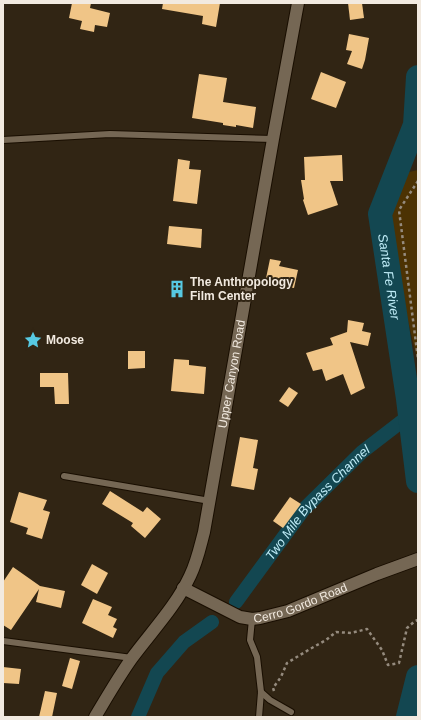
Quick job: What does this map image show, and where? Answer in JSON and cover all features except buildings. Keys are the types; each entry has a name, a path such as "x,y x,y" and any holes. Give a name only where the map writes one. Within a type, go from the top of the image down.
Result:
{"street":[{"name":"Upper Canyon Road","path":"95,717 132,658 175,602 196,563 200,549 210,501 298,3"},
{"name":"Cerro Gordo Road","path":"183,588 246,618 260,618 288,611 418,559"}],"lane":[{"path":"3,140 110,134 273,139"},
{"path":"64,476 210,501"},
{"path":"246,618 250,640 257,657 261,692 259,717"},
{"path":"3,641 132,658"},
{"path":"261,692 290,712"}],"path":[{"path":"418,181 399,210 418,359"},
{"path":"277,704 273,688 281,678 287,663 326,640 336,632 351,633 367,629 382,650 388,665 399,663 407,628 418,620"}],"shaded area":[{"path":"418,170 417,359 397,274 389,214 405,173"}],"waterway":[{"name":"Santa Fe River","path":"418,77 415,125 380,214 408,399 418,481"},
{"name":"Two Mile Bypass Channel","path":"236,602 304,509 362,452 410,415"},
{"name":"Two Mile Bypass Channel","path":"138,717 157,673 184,642 212,622"},
{"name":"Santa Fe River","path":"408,717 418,677"}],"place":[{"name":"The Anthropology Film Center","path":"177,289"},
{"name":"Moose","path":"33,340"}]}
